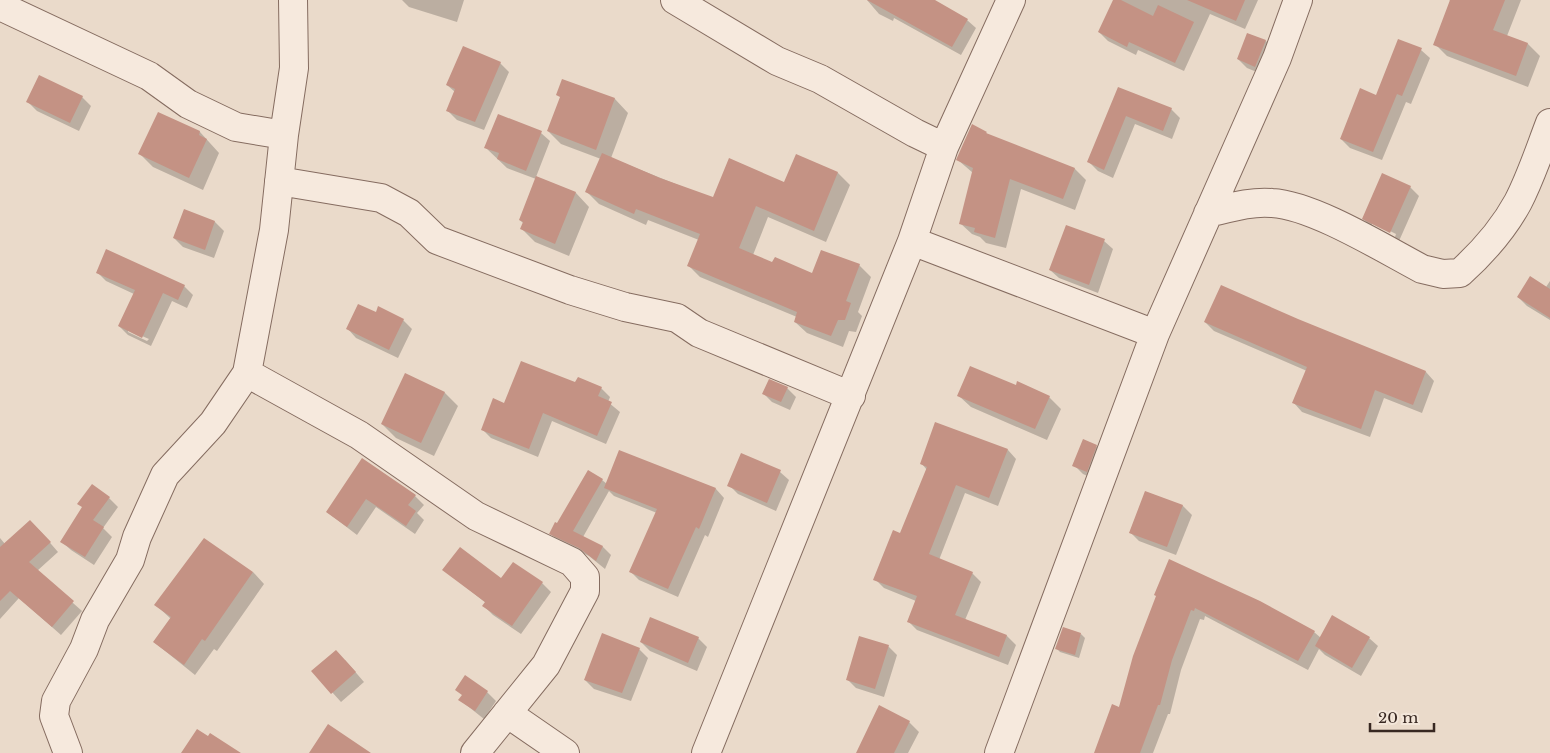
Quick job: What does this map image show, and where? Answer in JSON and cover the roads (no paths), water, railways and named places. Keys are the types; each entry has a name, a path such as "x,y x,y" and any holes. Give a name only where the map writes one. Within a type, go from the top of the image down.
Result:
{"street":[{"path":"68,753 54,716 56,701 84,649 95,620 130,560 137,537 165,475 213,423 248,373 274,230 278,181 294,68 293,0"},
{"path":"674,0 777,61 820,79 944,147"},
{"path":"706,753 912,241 944,147 1011,0"},
{"path":"999,753 1155,334 1277,58 1298,0"},
{"path":"0,6 149,76 188,104 236,127 284,135"},
{"path":"1208,213 1258,203 1273,203 1306,210 1422,268 1443,274 1460,273 1474,260 1502,227 1518,201 1550,123"},
{"path":"278,181 381,198 409,213 436,240 570,290 626,307 678,318 699,333 851,396"},
{"path":"912,241 1155,334"},
{"path":"248,373 359,435 476,516 572,562 585,577 585,591 546,665 475,753"},
{"path":"507,714 565,753"}]}
